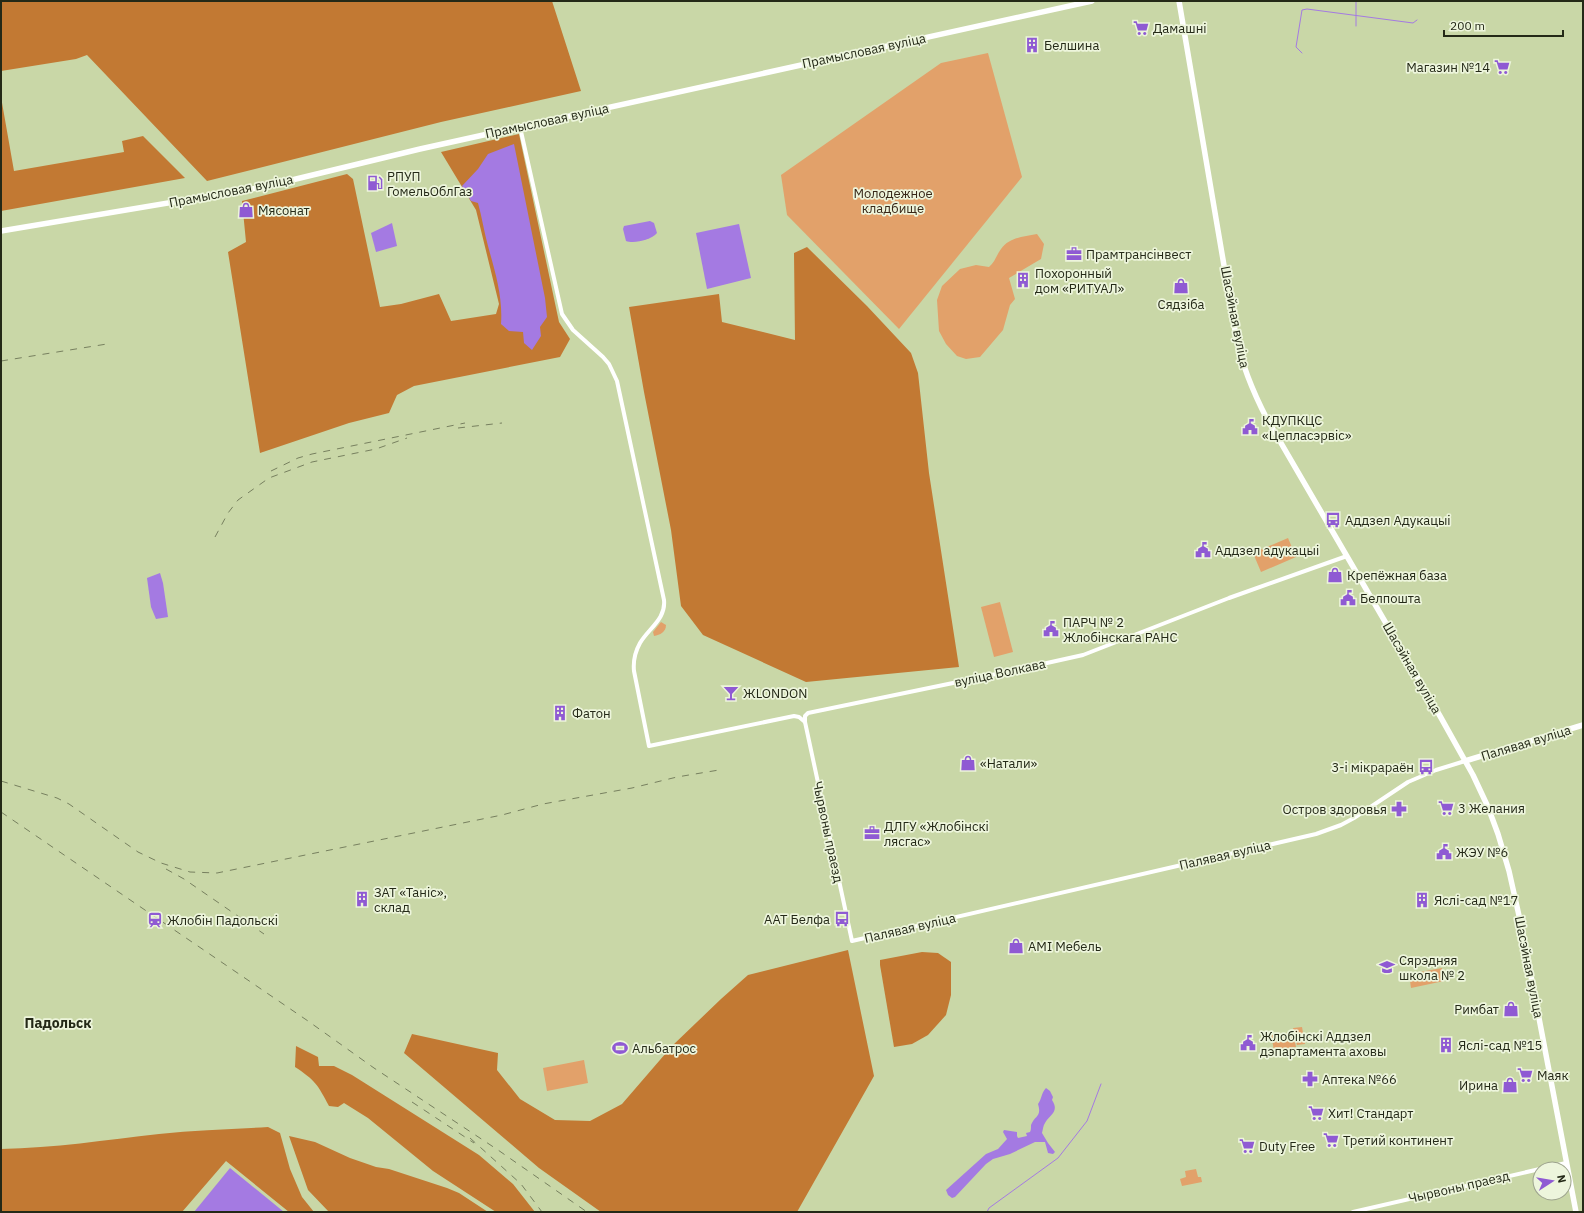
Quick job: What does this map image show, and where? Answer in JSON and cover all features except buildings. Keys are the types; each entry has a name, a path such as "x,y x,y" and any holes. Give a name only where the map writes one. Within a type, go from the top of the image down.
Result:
{"main road":[{"name":"Прамысловая вуліца","path":"1,231 263,187 381,158 1092,1"},
{"name":"Шасэйная вуліца","path":"1179,1 1236,336 1244,368 1252,390 1267,419 1465,761 1488,807 1509,871 1524,939 1566,1161"},
{"name":"Палявая вуліца","path":"1465,761 1583,726"},
{"name":"Шасэйная вуліца","path":"1572,1192 1576,1212"}],"street":[{"path":"520,127 562,314 573,330 609,364 617,382 664,600 664,610 660,618 640,643 634,661 634,671 649,746 794,716 799,717 805,722"},
{"name":"вуліца Волкава","path":"805,722 805,716 814,711 1083,655 1229,598 1347,556"},
{"name":"Чырвоны праезд","path":"805,722 852,941"},
{"name":"Палявая вуліца","path":"852,941 1316,834 1341,825 1354,818 1408,782 1436,770 1465,761"},
{"name":"Чырвоны праезд","path":"1353,1212 1532,1171"}],"green space":[{"name":"Молодежное кладбище","path":"988,53 1022,177 899,329 787,215 781,175 941,63"},
{"path":"1037,234 1044,244 1041,259 1009,278 1015,299 1010,305 1003,330 980,357 966,359 957,356 946,344 939,331 937,300 942,286 960,269 976,265 989,267 1001,249 1008,242 1017,238"},
{"path":"1288,538 1296,557 1261,572 1253,553"},
{"path":"1000,602 1013,652 994,657 981,607"},
{"path":"661,622 666,625 665,630 654,636 653,632"},
{"path":"1442,968 1444,981 1411,988 1409,974"},
{"path":"1302,1027 1305,1044 1297,1045 1293,1028"},
{"path":"1293,1032 1296,1047 1274,1050 1271,1035"},
{"path":"584,1060 588,1083 547,1091 543,1068"},
{"path":"1196,1169 1198,1177 1201,1177 1202,1182 1182,1186 1180,1179 1186,1177 1185,1171"}],"shaded area":[{"path":"1,1 552,1 581,91 441,122 207,181 87,55 76,59 1,71"},
{"path":"1,97 14,171 124,152 122,141 143,136 185,178 1,211"},
{"path":"519,134 559,322 570,339 560,357 414,386 397,395 389,413 349,423 260,453 228,252 246,242 242,201 347,174 353,179 380,307 401,304 439,294 451,321 496,314 499,304 476,210 441,152"},
{"path":"514,144 545,298 547,317 540,327 541,336 532,350 524,343 523,332 509,331 501,324 501,304 498,284 478,203 471,201 462,186 478,169 488,154"},
{"path":"650,221 654,223 657,233 638,242 626,241 623,229 624,226"},
{"path":"392,223 397,246 376,252 371,233"},
{"path":"739,224 751,278 707,289 696,233"},
{"path":"807,247 867,306 911,353 918,373 929,473 959,667 806,682 703,635 681,606 671,530 629,307 719,294 722,322 795,340 794,253"},
{"path":"160,573 168,617 156,619 151,607 147,578"},
{"path":"848,950 874,1076 797,1212 601,1212 539,1168 404,1053 412,1034 498,1053 497,1070 520,1099 555,1120 590,1121 622,1104 672,1046 748,975"},
{"path":"922,952 938,953 951,962 951,995 946,1015 928,1035 912,1044 894,1047 880,960"},
{"path":"296,1046 318,1057 319,1066 334,1066 352,1075 479,1155 513,1184 535,1212 496,1212 433,1171 368,1118 344,1103 338,1107 329,1106 315,1084 295,1067"},
{"path":"1046,1088 1050,1091 1053,1097 1052,1100 1055,1108 1044,1124 1042,1133 1055,1152 1053,1154 1048,1153 1045,1142 1035,1142 1010,1154 993,1159 986,1164 955,1197 952,1198 948,1195 946,1190 986,1154 998,1149 1007,1139 1003,1132 1004,1130 1017,1132 1018,1138 1027,1136 1026,1133 1030,1132 1031,1125 1039,1114 1038,1104"},
{"path":"268,1127 280,1133 290,1169 302,1197 314,1212 289,1212 226,1161 182,1212 1,1212 1,1149 60,1145 159,1134"},
{"path":"289,1136 315,1142 350,1158 447,1188 459,1193 488,1212 329,1212 308,1190"},
{"path":"230,1168 284,1212 194,1212"}],"waterway":[{"path":"1356,1 1356,26"},
{"path":"1302,53 1296,47 1302,10 1307,9 1413,23 1417,20"},
{"path":"987,1212 989,1208 1058,1158 1087,1121 1101,1084"}],"railway":[{"path":"1,361 107,344"},
{"path":"271,471 298,458 312,454 465,423"},
{"path":"458,428 502,423"},
{"path":"215,537 228,513 238,500 269,478 312,462 376,449 407,438"},
{"path":"1,781 57,798 69,804 138,852 161,863 190,872 217,873 502,815 543,804 719,770"},
{"path":"1,812 587,1212"},
{"path":"166,869 184,879 264,934"},
{"path":"412,1102 474,1143"},
{"path":"470,1138 521,1184 542,1212"}],"place":[{"name":"Дамашні","path":"1141,28"},
{"name":"Белшина","path":"1032,45"},
{"name":"Магазин №14","path":"1502,67"},
{"name":"РПУП ГомельОблГаз","path":"375,183"},
{"name":"Мясонат","path":"246,210"},
{"name":"Прамтрансінвест","path":"1074,254"},
{"name":"Похоронный дом «РИТУАЛ»","path":"1023,280"},
{"name":"Сядзіба","path":"1181,286"},
{"name":"КДУПКЦС «Цепласэрвіс»","path":"1250,427"},
{"name":"Аддзел Адукацыі","path":"1333,520"},
{"name":"Аддзел адукацыі","path":"1203,550"},
{"name":"Крепёжная база","path":"1335,575"},
{"name":"Белпошта","path":"1348,598"},
{"name":"ПАРЧ № 2 Жлобінскага РАНС","path":"1051,629"},
{"name":"ЖLONDON","path":"731,693"},
{"name":"Фатон","path":"560,713"},
{"name":"«Натали»","path":"968,763"},
{"name":"3-і мікрараён","path":"1426,767"},
{"name":"3 Желания","path":"1446,808"},
{"name":"Остров здоровья","path":"1399,809"},
{"name":"ДЛГУ «Жлобінскі лясгас»","path":"872,833"},
{"name":"ЖЭУ №6","path":"1444,852"},
{"name":"ЗАТ «Таніс», склад","path":"362,899"},
{"name":"Яслі-сад №17","path":"1422,900"},
{"name":"ААТ Белфа","path":"842,919"},
{"name":"Жлобін Падольскі","path":"155,920"},
{"name":"AMI Мебель","path":"1016,946"},
{"name":"Сярэдняя школа № 2","path":"1387,967"},
{"name":"Римбат","path":"1511,1009"},
{"name":"Жлобінскі Аддзел дэпартамента аховы","path":"1248,1043"},
{"name":"Яслі-сад №15","path":"1446,1045"},
{"name":"Альбатрос","path":"620,1048"},
{"name":"Маяк","path":"1525,1075"},
{"name":"Аптека №66","path":"1310,1079"},
{"name":"Ирина","path":"1510,1085"},
{"name":"Хит! Стандарт","path":"1316,1113"},
{"name":"Третий континент","path":"1331,1140"},
{"name":"Duty Free","path":"1247,1146"}],"district":[{"name":"Падольск","path":"58,1023"}]}
